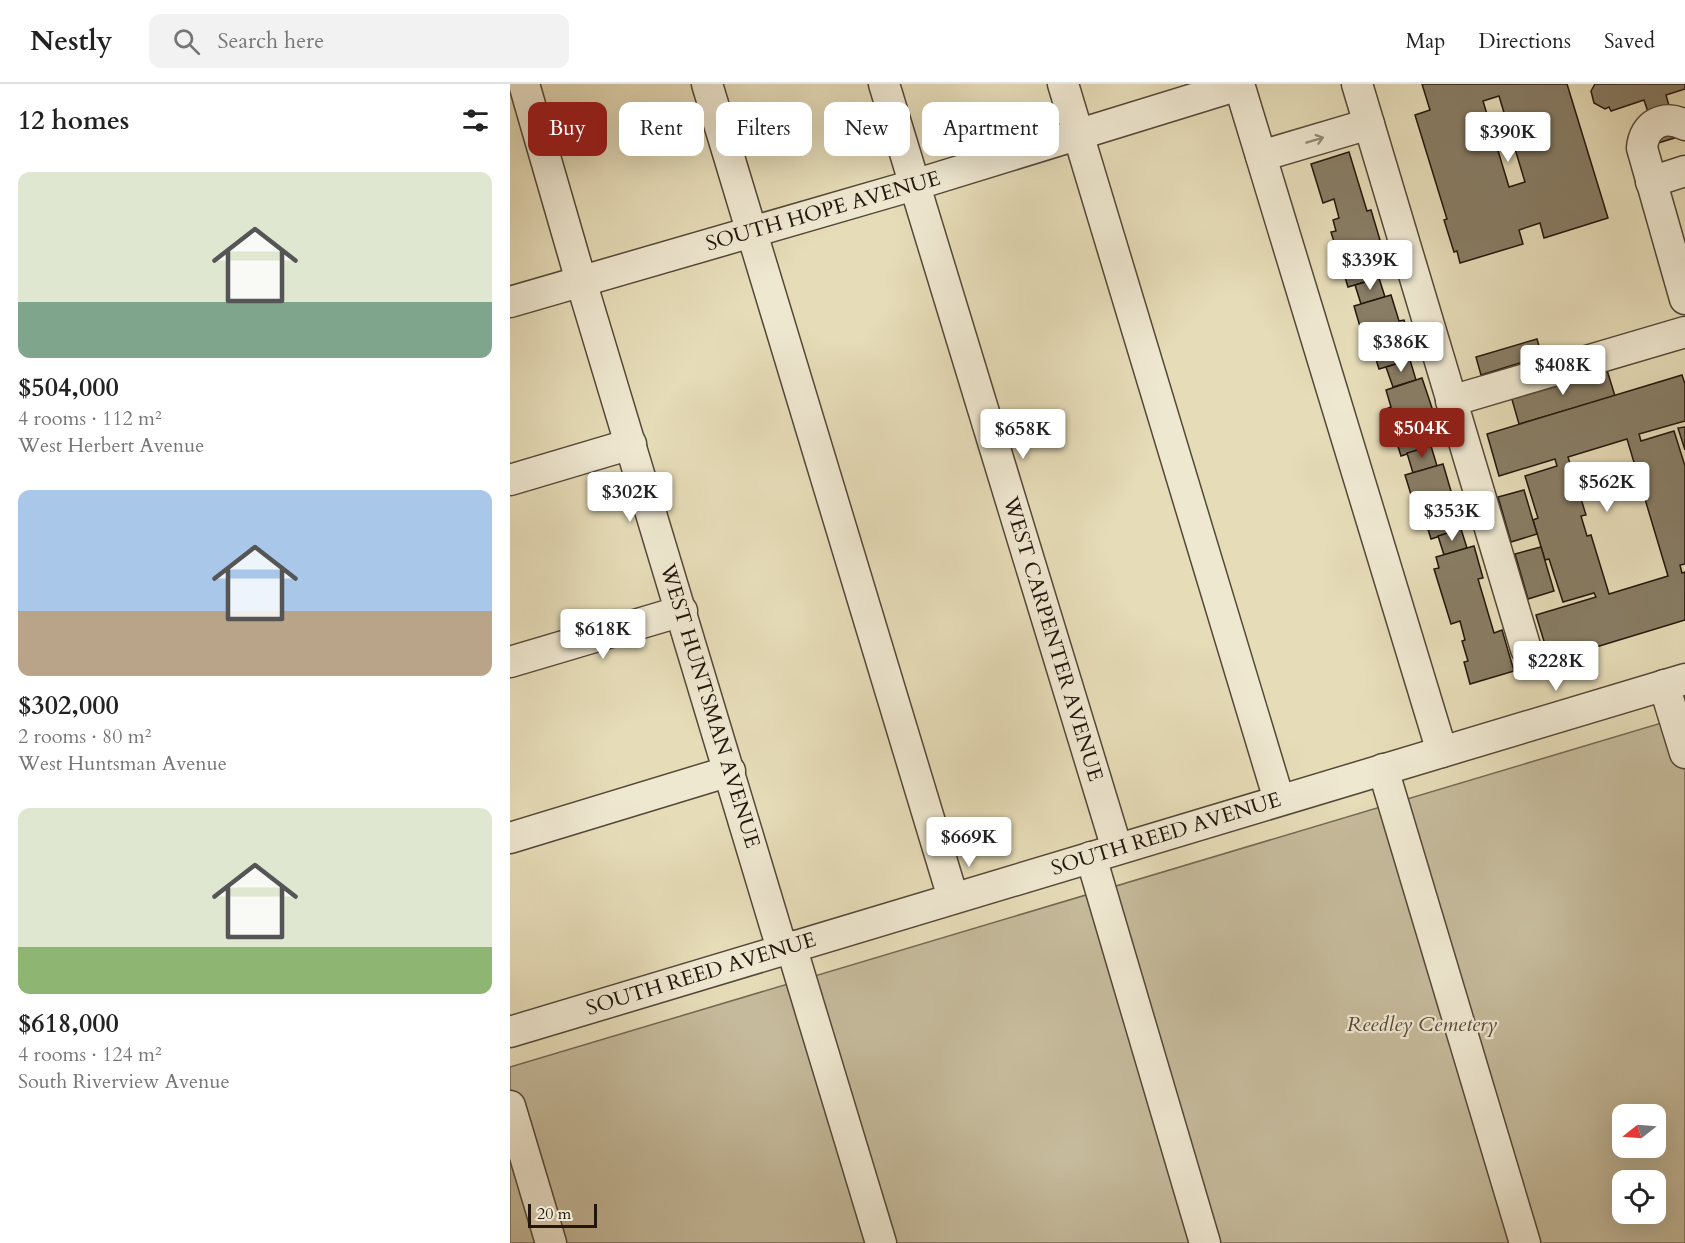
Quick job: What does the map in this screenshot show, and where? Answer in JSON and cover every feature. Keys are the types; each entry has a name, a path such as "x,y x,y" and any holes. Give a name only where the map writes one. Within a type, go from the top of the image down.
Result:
{"street":[{"path":"707,84 954,898"},
{"name":"WEST CARPENTER AVENUE","path":"884,84 1104,853 1205,1243"},
{"path":"1063,84 1279,800"},
{"path":"1239,84 1442,752"},
{"name":"SOUTH HOPE AVENUE","path":"510,302 914,185 1239,84"},
{"path":"1357,84 1526,649"},
{"name":"WEST HUNTSMAN AVENUE","path":"522,104 581,281 730,771 880,1243"},
{"path":"1685,125 1677,120 1659,121 1648,129 1642,139 1642,148 1651,182 1685,300"},
{"path":"1261,156 1369,124"},
{"path":"1651,182 1685,171"},
{"path":"1451,400 1685,332"},
{"path":"510,480 631,444"},
{"path":"510,662 682,611"},
{"path":"1675,682 1685,753"},
{"name":"SOUTH REED AVENUE","path":"510,1032 1675,682"},
{"path":"1383,769 1525,1243"},
{"path":"510,838 730,771"},
{"path":"510,1106 551,1243"}],"green space":[{"name":"Reedley Cemetery","path":"1685,716 1685,1243 510,1243 510,1067"}],"building":[{"path":"1422,84 1567,84 1608,218 1544,238 1540,223 1519,230 1523,244 1460,263 1444,220 1447,219 1415,115 1430,110","holes":["1499,96 1525,182 1509,187 1483,101"]},
{"path":"1595,84 1685,84 1685,89 1666,95 1678,137 1658,143 1644,100 1611,111 1609,107 1605,109 1594,103 1591,91"},
{"path":"1349,152 1367,211 1371,210 1380,240 1375,242 1385,276 1348,287 1331,232 1336,231 1333,220 1339,218 1334,199 1323,203 1311,164"},
{"path":"1379,278 1385,297 1361,304 1355,285"},
{"path":"1391,295 1399,321 1404,320 1416,358 1379,369 1369,336 1363,337 1354,306"},
{"path":"1537,339 1542,356 1481,375 1476,357"},
{"path":"1410,360 1416,380 1393,387 1386,367"},
{"path":"1606,367 1615,396 1519,424 1511,396"},
{"path":"1682,375 1685,384 1685,421 1639,434 1641,441 1674,431 1685,466 1685,564 1680,565 1682,573 1685,572 1685,620 1550,661 1536,615 1596,597 1594,593 1563,602 1549,559 1545,560 1533,520 1538,518 1525,476 1557,466 1555,459 1499,476 1487,434","holes":["1627,439 1668,576 1609,594 1591,535 1587,536 1581,516 1586,515 1568,457"]},
{"path":"1422,378 1435,417 1430,418 1437,444 1401,456 1386,409 1391,407 1386,390"},
{"path":"1685,427 1685,450 1678,428"},
{"path":"1431,446 1437,466 1413,473 1407,453"},
{"path":"1443,464 1453,498 1458,497 1468,527 1431,539 1423,513 1417,514 1405,475"},
{"path":"1524,490 1537,534 1511,542 1498,497"},
{"path":"1461,529 1467,548 1444,555 1438,536"},
{"path":"1474,546 1483,578 1478,579 1494,633 1502,630 1514,671 1470,684 1464,662 1468,661 1462,641 1465,640 1460,621 1451,624 1434,569 1439,568 1436,557"},
{"path":"1541,547 1554,591 1528,599 1515,554"}]}
